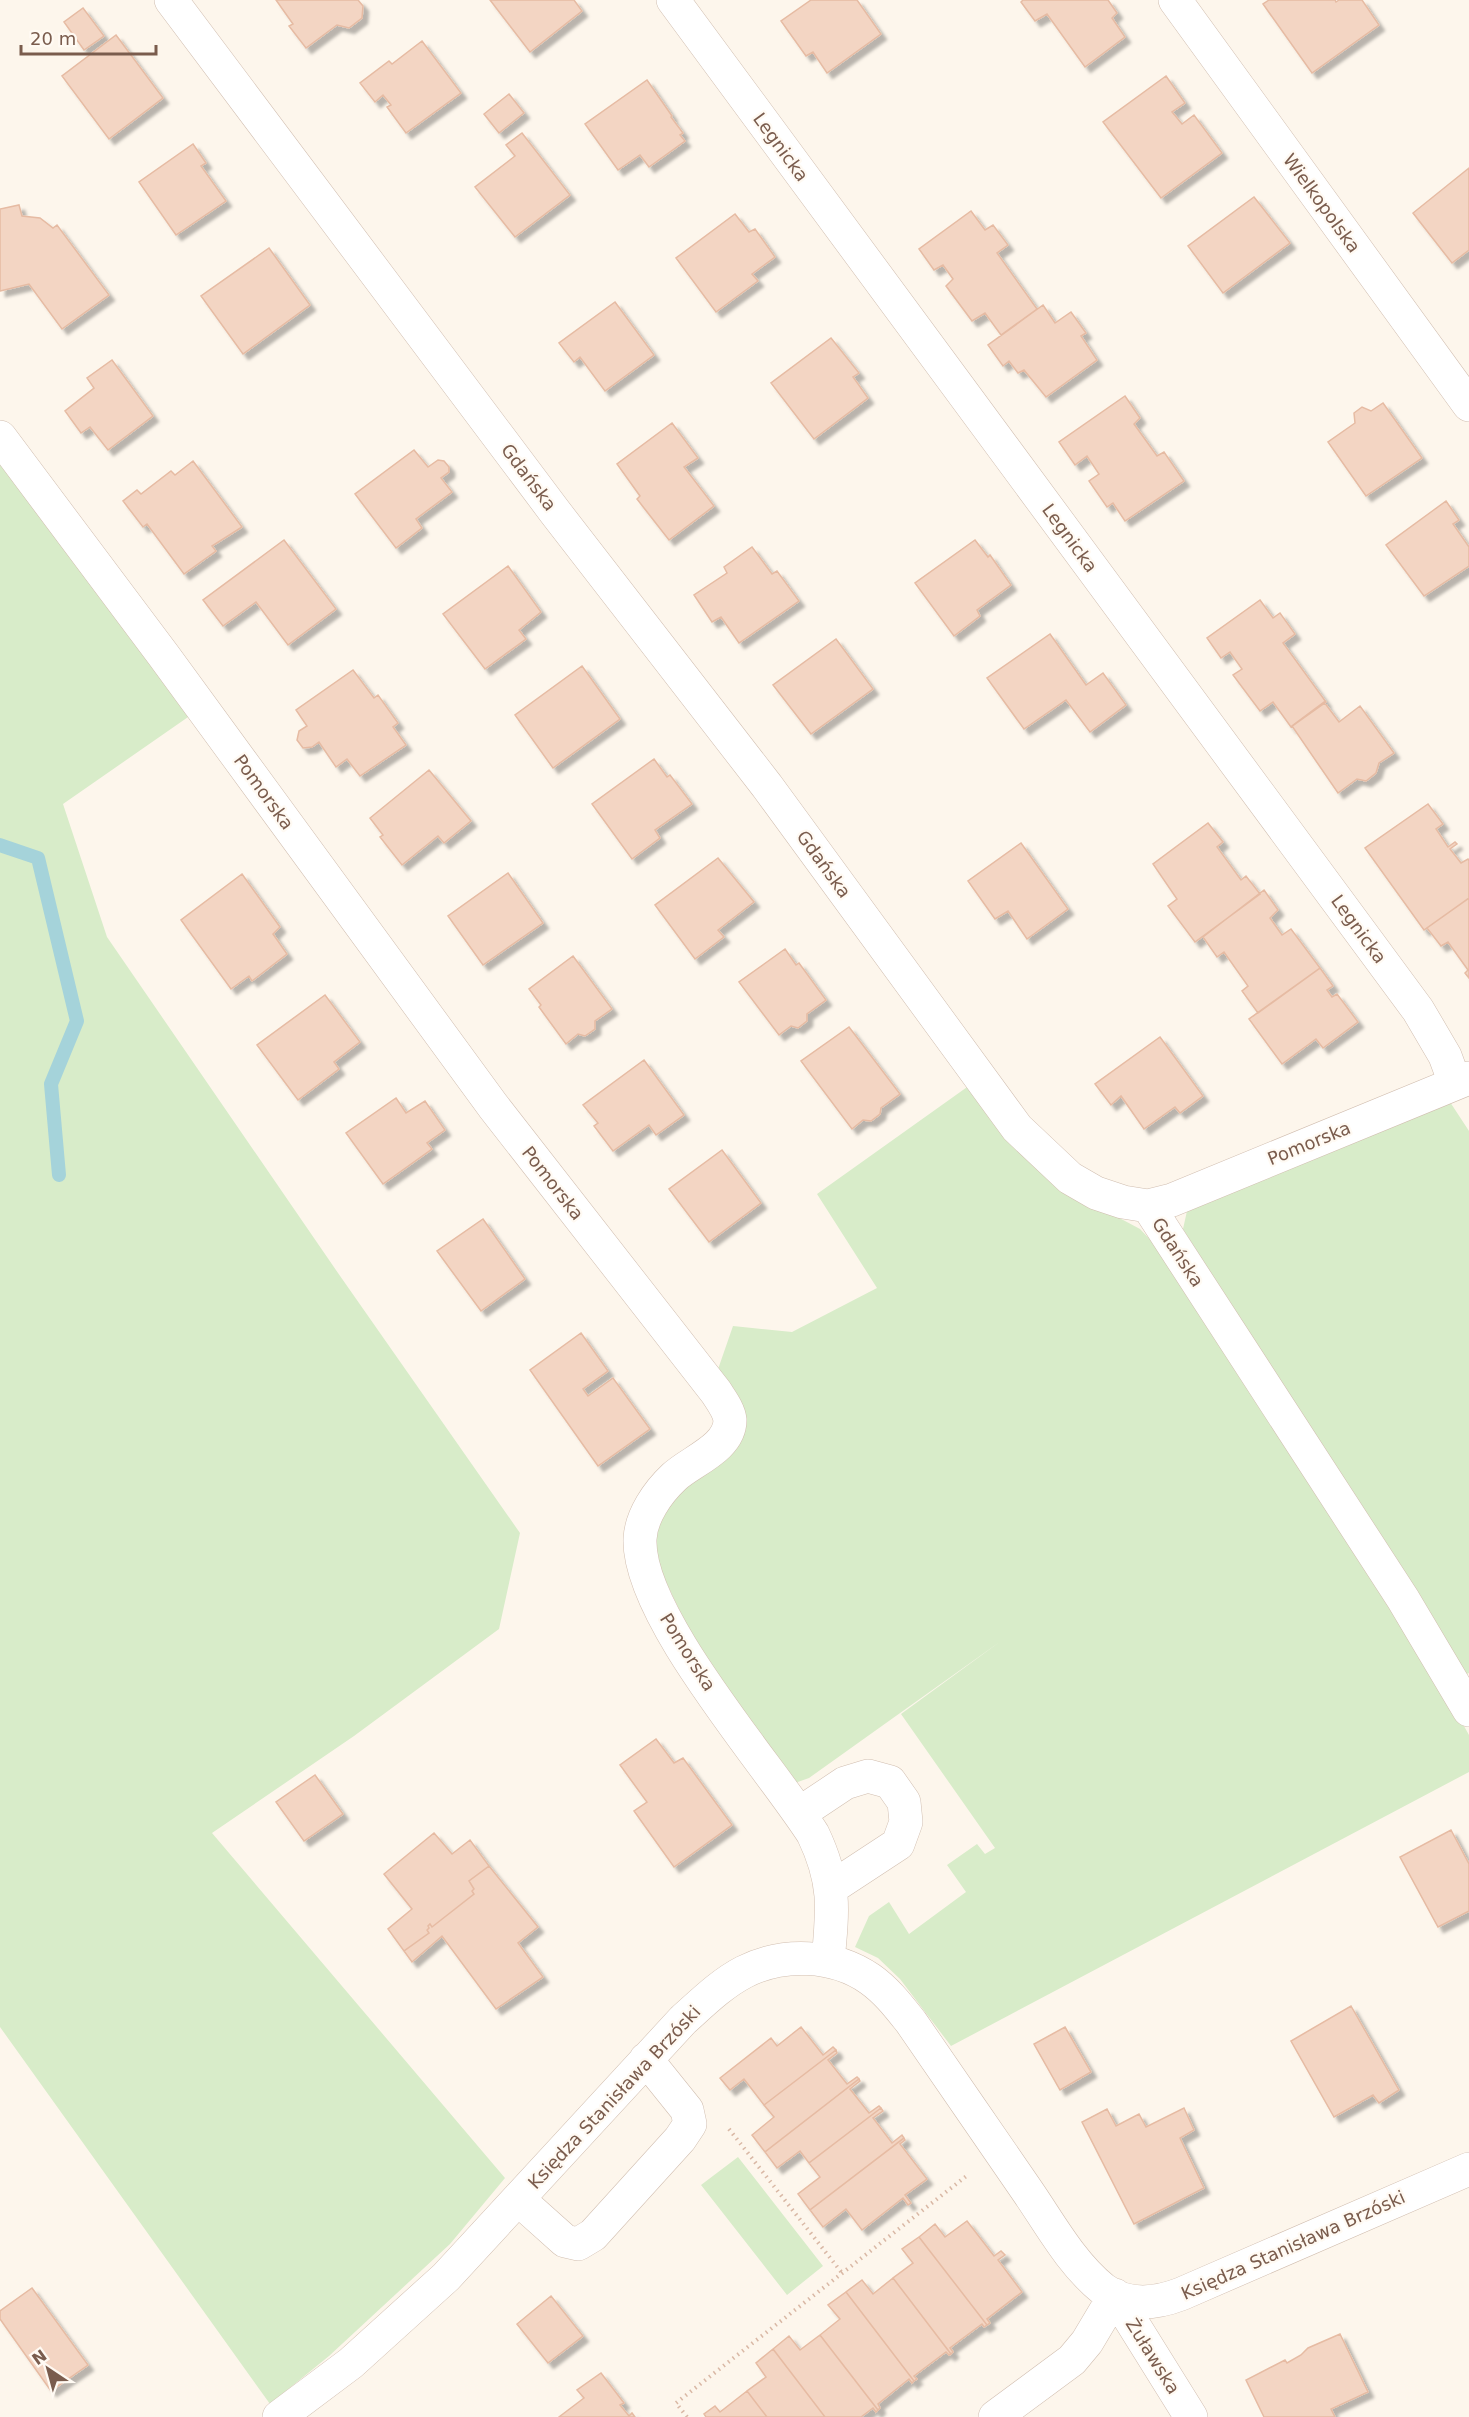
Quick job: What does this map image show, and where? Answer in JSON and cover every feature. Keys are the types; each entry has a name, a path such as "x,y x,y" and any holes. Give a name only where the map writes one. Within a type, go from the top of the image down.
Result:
{"street":[{"name":"Gdańska","path":"171,0 555,512 767,786 1017,1128 1070,1178 1096,1193 1123,1202 1148,1206 1403,1599 1469,1710"},
{"name":"Legnicka","path":"672,0 1418,1010 1444,1056 1462,1080"},
{"name":"Wielkopolska","path":"1175,0 1469,405"},
{"name":"Pomorska","path":"0,437 164,656 493,1106 716,1392 726,1408 730,1420 727,1432 717,1445 675,1476 651,1506 640,1537 642,1568 672,1630 697,1670 800,1813 825,1859 831,1888 828,1961"},
{"name":"Pomorska","path":"1148,1206 1172,1200 1462,1080"},
{"path":"800,1813 845,1783 868,1776 890,1782 904,1802 906,1822 898,1844 831,1888"},
{"name":"Księdza Stanisława Brzóski","path":"279,2417 351,2363 446,2277 683,2020 723,1985 744,1972 773,1961 798,1958 828,1961 851,1968 871,1980 893,1999 1071,2254 1104,2289 1138,2302 1162,2301 1469,2169"},
{"path":"518,2199 565,2241 578,2244 593,2235 680,2139 690,2124 687,2110 646,2059"},
{"path":"995,2417 1072,2360 1087,2342 1115,2295"},
{"name":"Żuławska","path":"1115,2295 1191,2417"}],"path":[{"path":"725,2124 842,2273"},
{"path":"687,2417 676,2403 977,2167"}],"green space":[{"path":"0,456 191,715 63,804 107,937 520,1533 499,1629 354,1736 212,1833 505,2178 450,2244 329,2356 270,2404 0,2027"},
{"path":"970,1085 1110,1213 1140,1229 1176,1267 1394,1602 1469,1735 1469,1772 951,2046 900,1979 878,1958 855,1947 869,1916 889,1902 909,1934 966,1892 947,1865 977,1844 985,1854 995,1848 901,1714 1001,1641 809,1778 795,1783 698,1649 657,1563 655,1534 660,1512 726,1451 716,1375 733,1326 792,1332 877,1288 817,1194"},
{"path":"1450,1102 1469,1131 1469,1673 1461,1677 1183,1229 1187,1211"},
{"path":"738,2157 823,2266 787,2295 701,2185"}],"building":[{"path":"276,0 358,0 363,6 362,18 349,28 337,25 306,48 289,26 293,24"},
{"path":"490,0 574,0 582,11 530,52"},
{"path":"811,0 857,0 881,34 827,73 813,52 806,56 781,21"},
{"path":"1023,0 1108,0 1117,13 1112,18 1125,37 1085,67 1047,14 1035,21 1021,2"},
{"path":"1269,0 1335,0 1336,2 1362,0 1379,25 1312,73 1263,4"},
{"path":"83,8 104,36 84,50 64,22"},
{"path":"116,35 163,98 109,139 62,76"},
{"path":"422,41 461,93 406,133 387,107 391,105 383,95 375,102 360,83 389,61 392,64"},
{"path":"1166,76 1185,103 1172,112 1182,124 1194,115 1222,153 1161,198 1103,122"},
{"path":"647,80 683,133 680,135 685,141 649,167 640,155 618,170 585,124"},
{"path":"509,94 524,113 499,133 484,114"},
{"path":"522,133 570,195 515,237 475,187 515,156 506,145"},
{"path":"193,144 206,163 201,166 226,201 176,235 139,182"},
{"path":"1469,168 1469,250 1452,263 1413,213"},
{"path":"1254,197 1290,243 1223,293 1188,246"},
{"path":"19,205 22,216 40,218 53,228 57,225 109,295 62,329 29,284 0,291 0,209"},
{"path":"971,211 985,230 993,225 1008,245 997,253 1037,309 1001,335 985,313 972,321 946,286 953,279 943,265 934,270 919,249"},
{"path":"735,214 749,232 755,229 775,257 752,274 758,281 716,312 676,258"},
{"path":"269,248 310,305 243,354 201,296"},
{"path":"615,302 654,355 605,391 580,357 574,362 559,343"},
{"path":"1043,305 1055,323 1071,312 1086,333 1081,336 1097,360 1046,397 1024,370 1018,373 1009,361 1003,366 988,345"},
{"path":"831,338 859,373 853,377 868,398 814,439 771,383"},
{"path":"112,360 153,416 108,450 90,427 81,433 65,411 94,388 87,378"},
{"path":"1125,396 1140,418 1134,424 1157,456 1164,452 1184,481 1125,521 1113,503 1107,507 1089,481 1099,474 1087,456 1075,465 1059,442"},
{"path":"1383,403 1422,458 1366,496 1328,442 1355,423 1354,413 1362,407 1371,411"},
{"path":"672,423 698,458 684,467 714,506 669,540 637,499 640,496 617,464"},
{"path":"414,450 428,467 438,460 444,461 449,467 449,472 441,478 452,492 416,519 422,528 396,548 355,494"},
{"path":"193,461 242,527 212,546 216,551 184,574 147,524 143,527 123,501 137,490 141,494 171,471 175,475"},
{"path":"1446,501 1459,520 1453,524 1469,547 1469,566 1424,596 1386,545"},
{"path":"284,540 336,609 288,645 256,602 223,626 203,600"},
{"path":"975,540 988,557 990,555 1011,585 977,610 980,616 954,636 915,583"},
{"path":"752,547 772,574 777,571 799,601 739,643 721,617 712,622 694,595 727,573 724,567"},
{"path":"508,566 541,612 519,630 526,639 485,669 443,614"},
{"path":"1260,600 1273,618 1280,613 1295,634 1283,643 1326,702 1291,727 1273,702 1260,711 1233,675 1242,669 1230,652 1221,658 1207,638"},
{"path":"1050,634 1086,685 1103,673 1126,705 1090,732 1066,700 1024,729 987,678"},
{"path":"836,639 873,689 811,734 773,685"},
{"path":"582,666 620,719 553,768 515,715"},
{"path":"353,670 374,698 378,695 398,723 393,727 406,745 360,776 347,759 336,767 319,742 312,747 303,748 297,740 299,731 307,726 296,710"},
{"path":"1324,702 1339,722 1360,706 1394,753 1379,763 1376,773 1366,781 1357,779 1338,793 1292,726"},
{"path":"654,759 667,777 670,775 692,804 655,830 660,838 632,859 592,804"},
{"path":"429,770 471,821 444,843 438,836 402,865 380,837 383,835 370,818"},
{"path":"1428,804 1443,824 1436,829 1448,847 1455,842 1457,844 1450,849 1461,863 1468,859 1469,861 1469,898 1424,930 1365,848"},
{"path":"1208,823 1223,842 1217,847 1241,880 1246,876 1260,894 1195,942 1168,906 1177,899 1153,864"},
{"path":"1021,843 1068,909 1027,939 1008,911 995,919 968,881"},
{"path":"718,858 754,902 718,930 724,937 695,959 655,905"},
{"path":"508,873 543,923 483,965 448,916"},
{"path":"242,874 280,927 273,934 287,954 252,981 249,976 231,989 181,920"},
{"path":"1264,890 1278,910 1270,918 1282,935 1291,929 1320,968 1258,1013 1242,991 1248,986 1224,952 1217,957 1203,937"},
{"path":"1469,898 1469,978 1465,973 1468,970 1448,942 1441,946 1427,928"},
{"path":"785,949 796,965 799,963 826,1000 807,1014 807,1021 798,1028 791,1026 779,1035 739,982"},
{"path":"573,956 612,1009 595,1021 595,1029 585,1036 578,1034 566,1044 529,989"},
{"path":"1320,968 1333,986 1327,990 1332,997 1337,994 1358,1022 1323,1048 1316,1039 1282,1064 1249,1019"},
{"path":"325,995 360,1042 334,1062 339,1069 298,1100 257,1045"},
{"path":"849,1027 900,1094 881,1108 880,1114 871,1121 863,1120 852,1129 801,1061"},
{"path":"1160,1037 1203,1096 1180,1113 1175,1107 1144,1129 1121,1096 1111,1105 1095,1084"},
{"path":"644,1060 684,1115 656,1135 649,1125 613,1151 594,1126 598,1123 583,1105"},
{"path":"396,1098 406,1113 425,1101 445,1130 427,1143 432,1149 383,1184 346,1133"},
{"path":"722,1150 761,1203 709,1242 669,1189"},
{"path":"483,1219 525,1279 481,1311 437,1251"},
{"path":"581,1333 608,1371 583,1389 588,1396 613,1378 650,1429 598,1466 530,1370"},
{"path":"656,1739 674,1763 683,1758 732,1825 674,1867 634,1811 647,1802 620,1765"},
{"path":"315,1775 343,1814 304,1841 276,1802"},
{"path":"1451,1830 1469,1864 1469,1911 1438,1927 1400,1857"},
{"path":"434,1833 452,1854 470,1840 489,1866 469,1881 474,1894 432,1927 430,1924 427,1930 429,1933 404,1951 388,1929 412,1909 384,1874"},
{"path":"489,1866 538,1927 518,1943 543,1977 496,2009 442,1936 412,1962 404,1951 429,1933 427,1930 430,1924 432,1927 474,1894 469,1881"},
{"path":"1351,2006 1399,2090 1379,2103 1373,2095 1334,2117 1291,2041"},
{"path":"801,2027 823,2055 833,2047 836,2050 764,2105 744,2079 730,2090 720,2078 771,2038 777,2046"},
{"path":"1065,2027 1091,2072 1060,2090 1034,2044"},
{"path":"836,2050 837,2053 828,2060 847,2084 857,2077 859,2079 765,2152 752,2135 774,2117 764,2105"},
{"path":"859,2079 860,2081 850,2089 869,2113 879,2106 881,2108 809,2163 800,2151 777,2168 765,2152"},
{"path":"881,2108 883,2111 873,2118 892,2143 902,2135 904,2138 810,2210 798,2194 820,2177 809,2163"},
{"path":"1184,2108 1194,2130 1180,2138 1204,2188 1134,2224 1082,2122 1107,2109 1116,2126 1139,2114 1146,2127"},
{"path":"904,2138 905,2140 900,2144 927,2179 905,2195 911,2203 908,2205 903,2198 862,2230 846,2209 823,2227 810,2210"},
{"path":"967,2221 994,2256 1001,2251 1005,2255 998,2260 1022,2292 987,2319 990,2323 987,2325 919,2237 935,2224 945,2237"},
{"path":"919,2237 987,2325 984,2327 982,2324 950,2348 953,2352 951,2354 893,2278 913,2263 902,2249"},
{"path":"893,2278 951,2354 946,2352 914,2376 917,2379 914,2381 846,2292 862,2280 873,2294"},
{"path":"32,2288 88,2365 51,2391 0,2319 0,2311"},
{"path":"846,2292 914,2381 912,2383 909,2379 878,2404 880,2408 878,2410 820,2335 840,2319 828,2305"},
{"path":"551,2296 583,2336 548,2363 517,2324"},
{"path":"1340,2334 1368,2392 1331,2409 1335,2417 1264,2417 1246,2380 1285,2360 1287,2363 1308,2348"},
{"path":"820,2335 878,2410 876,2412 873,2408 861,2417 825,2417 773,2349 789,2336 800,2350"},
{"path":"773,2349 825,2417 767,2417 747,2391 766,2377 756,2363"},
{"path":"601,2373 624,2403 620,2405 629,2416 632,2413 635,2417 559,2417 584,2398 577,2390"},
{"path":"747,2391 767,2417 706,2417 704,2414 715,2406 720,2412"}],"waterway":[{"path":"0,845 38,858 77,1021 51,1084 59,1175"}]}
